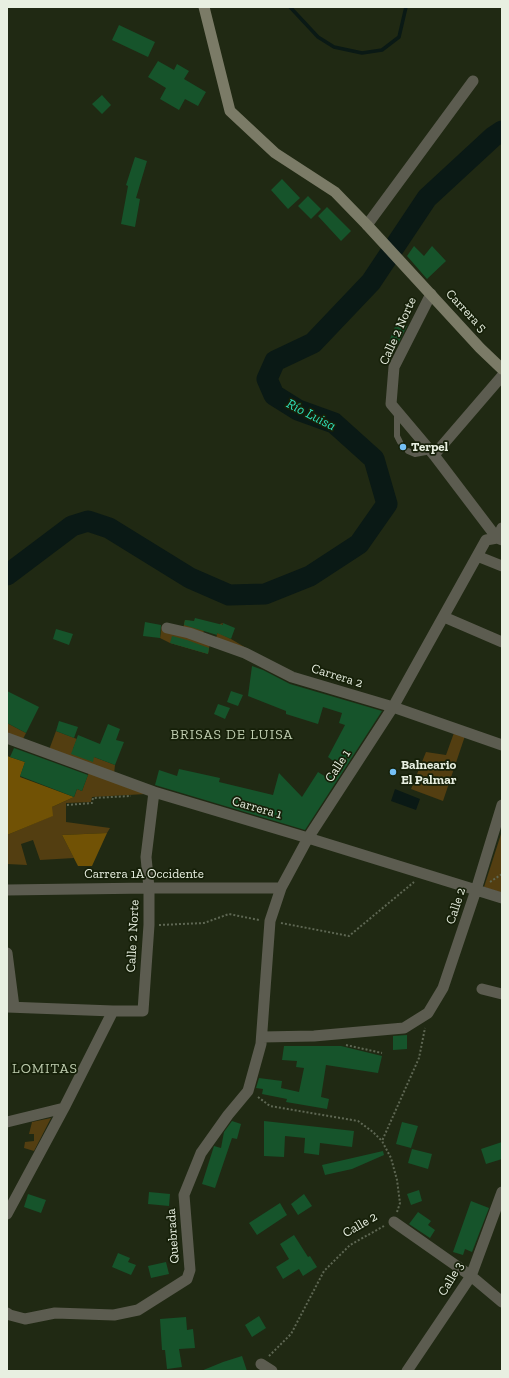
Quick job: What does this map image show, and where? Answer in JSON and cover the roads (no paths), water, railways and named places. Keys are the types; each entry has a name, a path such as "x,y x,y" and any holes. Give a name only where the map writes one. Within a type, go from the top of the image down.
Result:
{"main road":[{"name":"Carrera 5","path":"205,11 230,111 276,153 335,192 480,348 502,369"}],"street":[{"path":"369,227 473,81"},
{"name":"Calle 2 Norte","path":"394,408 394,367 431,294"},
{"path":"432,453 502,376"},
{"path":"394,408 500,535"},
{"name":"Calle 1","path":"261,1040 270,921 281,888 308,838 393,707 486,540 500,535"},
{"path":"477,556 502,566"},
{"path":"444,617 502,642"},
{"name":"Carrera 2","path":"167,628 189,633 245,653 292,677 393,707 502,745"},
{"name":"Carrera 1","path":"7,738 154,792 502,898"},
{"name":"Calle 2 Norte","path":"112,1011 143,1011 149,925 149,888 146,857 154,792"},
{"name":"Calle 2","path":"261,1040 404,1028 428,1013 443,988 476,890 502,805"},
{"name":"Carrera 1A Occidente","path":"7,890 281,888"},
{"path":"7,953 11,1007 112,1011 64,1108 7,1214"},
{"path":"482,989 502,994"},
{"name":"Quebrada","path":"7,1313 25,1319 55,1313 114,1315 138,1310 187,1279 190,1270 184,1195 201,1153 228,1114 248,1091 261,1040"},
{"path":"7,1122 64,1108"},
{"name":"Calle 3","path":"407,1371 471,1276 502,1192"},
{"path":"394,1222 471,1276 502,1302"},
{"path":"261,1364 272,1371"}],"lane":[{"path":"394,408 397,436 400,442"},
{"path":"408,451 415,454 432,453"}],"waterway":[{"path":"290,7 318,37 334,47 362,53 382,50 399,37 406,7"},
{"name":"Río Luisa","path":"7,575 72,526 88,521 109,528 190,578 229,595 265,594 310,576 359,544 387,504 374,459 334,423 298,410 274,395 267,379 275,361 313,343 371,282 427,198 493,137 502,131"}],"place":[{"name":"Terpel","path":"403,447"},
{"name":"Balneario El Palmar","path":"393,772"}],"district":[{"name":"BRISAS DE LUISA","path":"232,735"},
{"name":"LOMITAS","path":"45,1069"}]}
